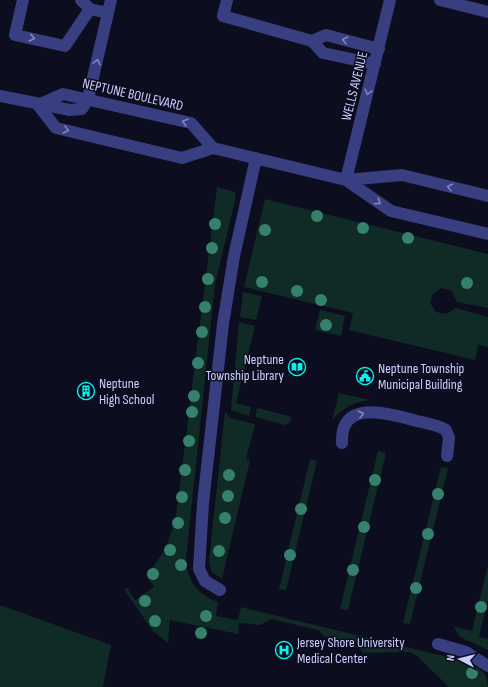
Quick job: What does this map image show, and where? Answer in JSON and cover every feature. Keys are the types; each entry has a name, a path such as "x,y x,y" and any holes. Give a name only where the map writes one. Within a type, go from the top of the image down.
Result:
{"street":[{"path":"23,0 15,35 65,46 90,9"},
{"path":"81,0 90,9 108,13"},
{"path":"0,96 38,105 70,110 82,109 88,99 111,0"},
{"path":"227,0 223,16 312,41 323,53 375,64"},
{"name":"WELLS AVENUE","path":"346,180 390,0"},
{"path":"440,0 488,12"},
{"path":"312,41 326,35 379,48"},
{"name":"NEPTUNE BOULEVARD","path":"88,99 191,123 213,148"},
{"path":"38,105 56,128 182,158 213,148 346,180 402,175 488,196"},
{"path":"220,590 205,581 199,569 203,503 223,324 234,256 256,158"},
{"path":"346,180 391,211 488,234"},
{"path":"342,443 343,430 351,418 359,414 380,412 446,430 449,438 447,456"},
{"path":"438,644 466,652 488,666"}],"green space":[{"path":"217,187 235,192 235,201 215,284 186,559 191,580 199,591 218,602 216,616 238,620 241,607 464,661 481,670 486,677 488,687 449,687 417,656 410,652 363,653 355,641 336,640 334,636 325,637 318,630 271,619 260,625 239,623 238,634 170,620 168,643 152,630 124,589 127,588 135,600 154,587 146,575 157,562 165,548 176,516"},
{"path":"265,199 488,254 488,308 457,302 452,291 442,288 433,294 430,303 436,312 446,314 456,308 488,317 488,347 478,345 475,360 349,330 353,313 244,287"},
{"path":"243,292 262,296 256,320 240,317"},
{"path":"320,310 345,316 341,336 315,330"},
{"path":"239,322 255,326 236,403 251,407 249,416 231,410"},
{"path":"339,393 370,400 358,402 348,406 332,421"},
{"path":"257,408 292,417 290,422 285,425 255,417"},
{"path":"225,411 230,418 255,424 246,459 250,460 222,579 212,572 209,561"},
{"path":"378,451 386,453 348,610 340,609"},
{"path":"310,459 317,461 286,590 279,589"},
{"path":"441,467 448,468 410,624 403,623"},
{"path":"488,565 488,599 479,637 488,639 488,650 460,637 455,627 472,631"},
{"path":"0,605 111,645 103,687 0,687"}],"place":[{"name":"Neptune Township Library","path":"297,367"},
{"name":"Neptune Township Municipal Building","path":"365,376"},
{"name":"Neptune High School","path":"86,391"},
{"name":"Jersey Shore University Medical Center","path":"284,650"}]}
